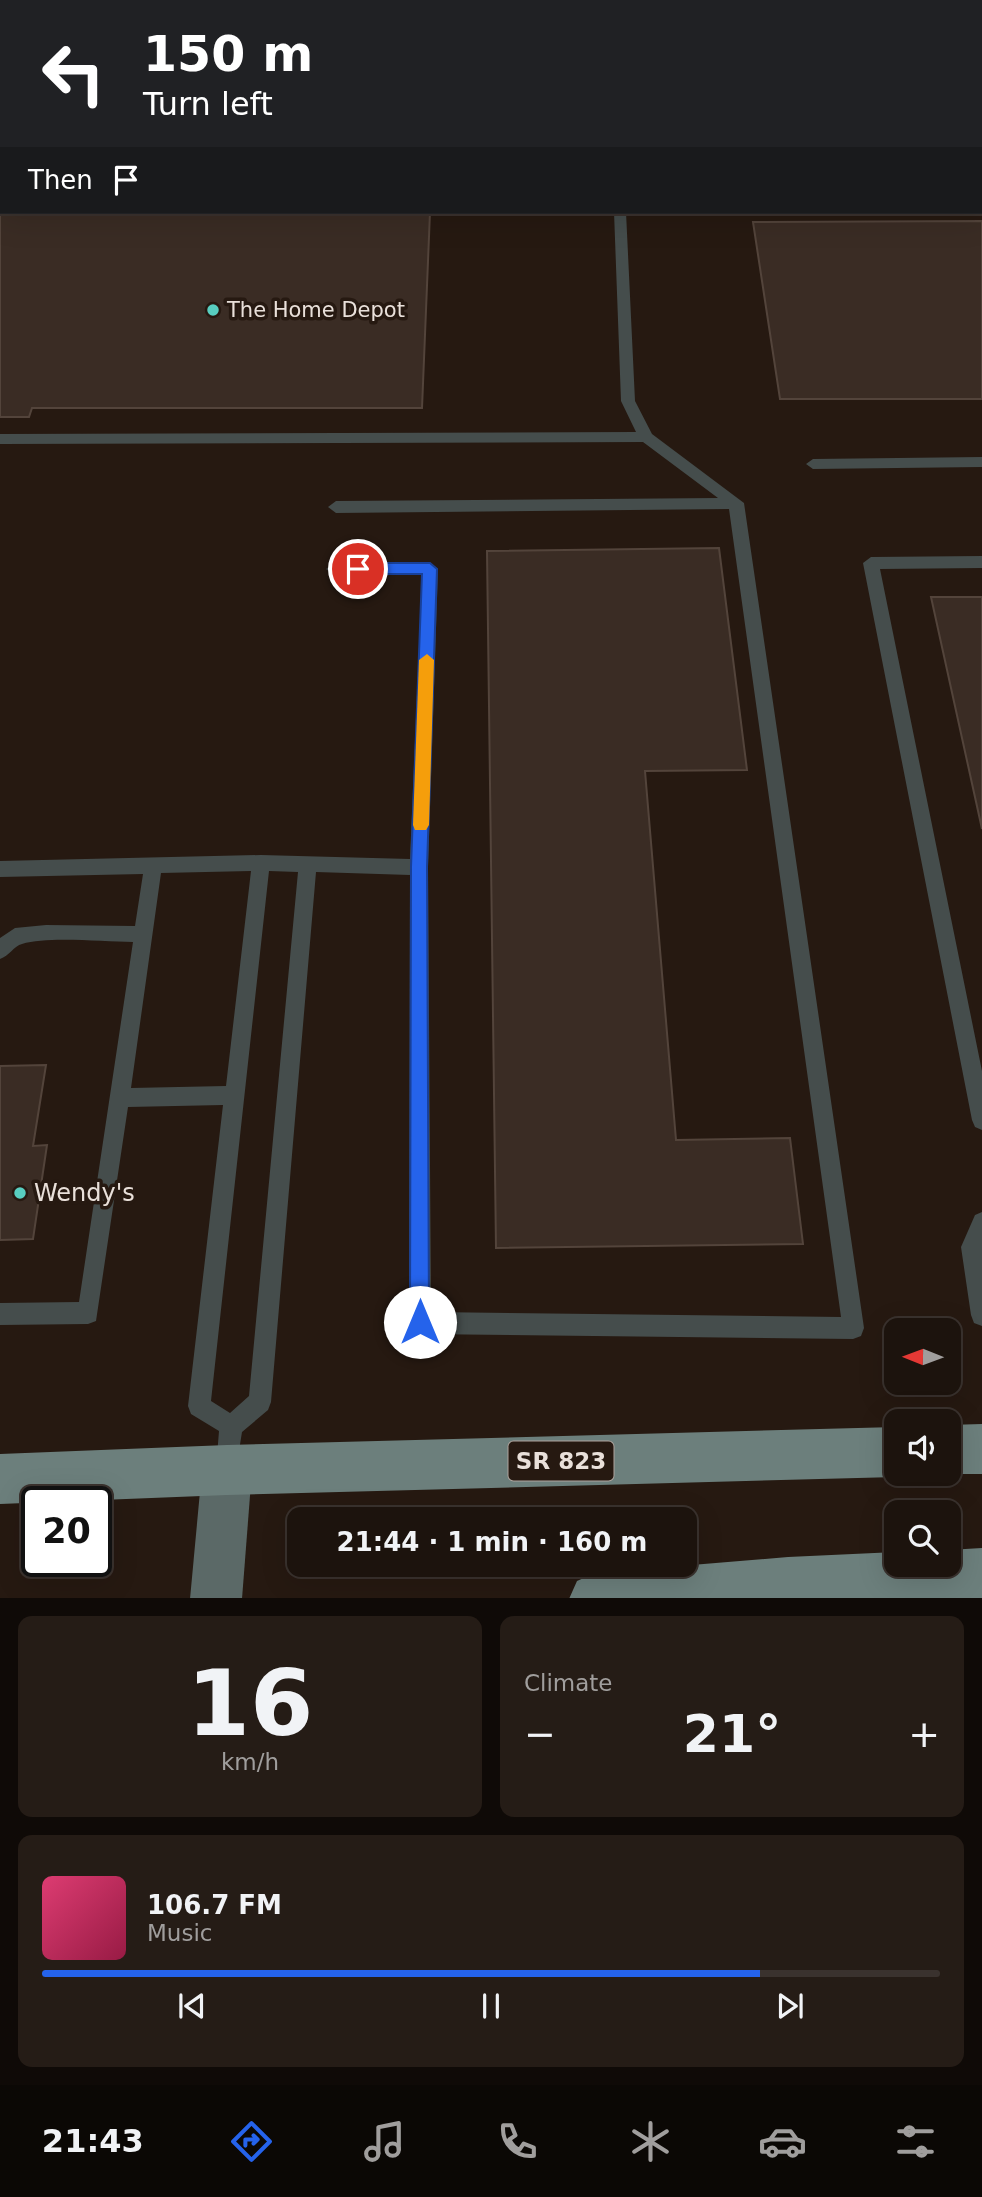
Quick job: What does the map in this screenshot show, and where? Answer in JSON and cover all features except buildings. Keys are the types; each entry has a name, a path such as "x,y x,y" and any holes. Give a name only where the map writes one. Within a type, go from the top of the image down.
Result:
{"main road":[{"name":"SR 823","path":"0,1479 229,1448 884,1452"},
{"path":"961,1450 982,1449"},
{"path":"595,1598 788,1583 982,1574"}],"street":[{"path":"216,1598 229,1448"}],"lane":[{"path":"334,569 430,569 419,867 420,1322 853,1328 736,503 646,437 628,401 620,214"},
{"path":"0,439 646,437"},
{"path":"813,464 982,462"},
{"path":"336,507 736,503"},
{"path":"982,562 871,563 982,1120"},
{"path":"0,869 261,863 419,867"},
{"path":"261,863 200,1406 229,1448 260,1402 308,865"},
{"path":"0,1314 88,1313 153,866"},
{"path":"0,951 15,936 46,933 143,934"},
{"path":"119,1098 234,1095"},
{"path":"982,1222 971,1247 982,1312"}],"slow traffic":[{"path":"421,825 427,660"}],"place":[{"name":"The Home Depot","path":"213,310"},
{"name":"Wendy's","path":"20,1193"}],"route":[{"path":"358,569 430,569 419,867 420,1322"}]}
